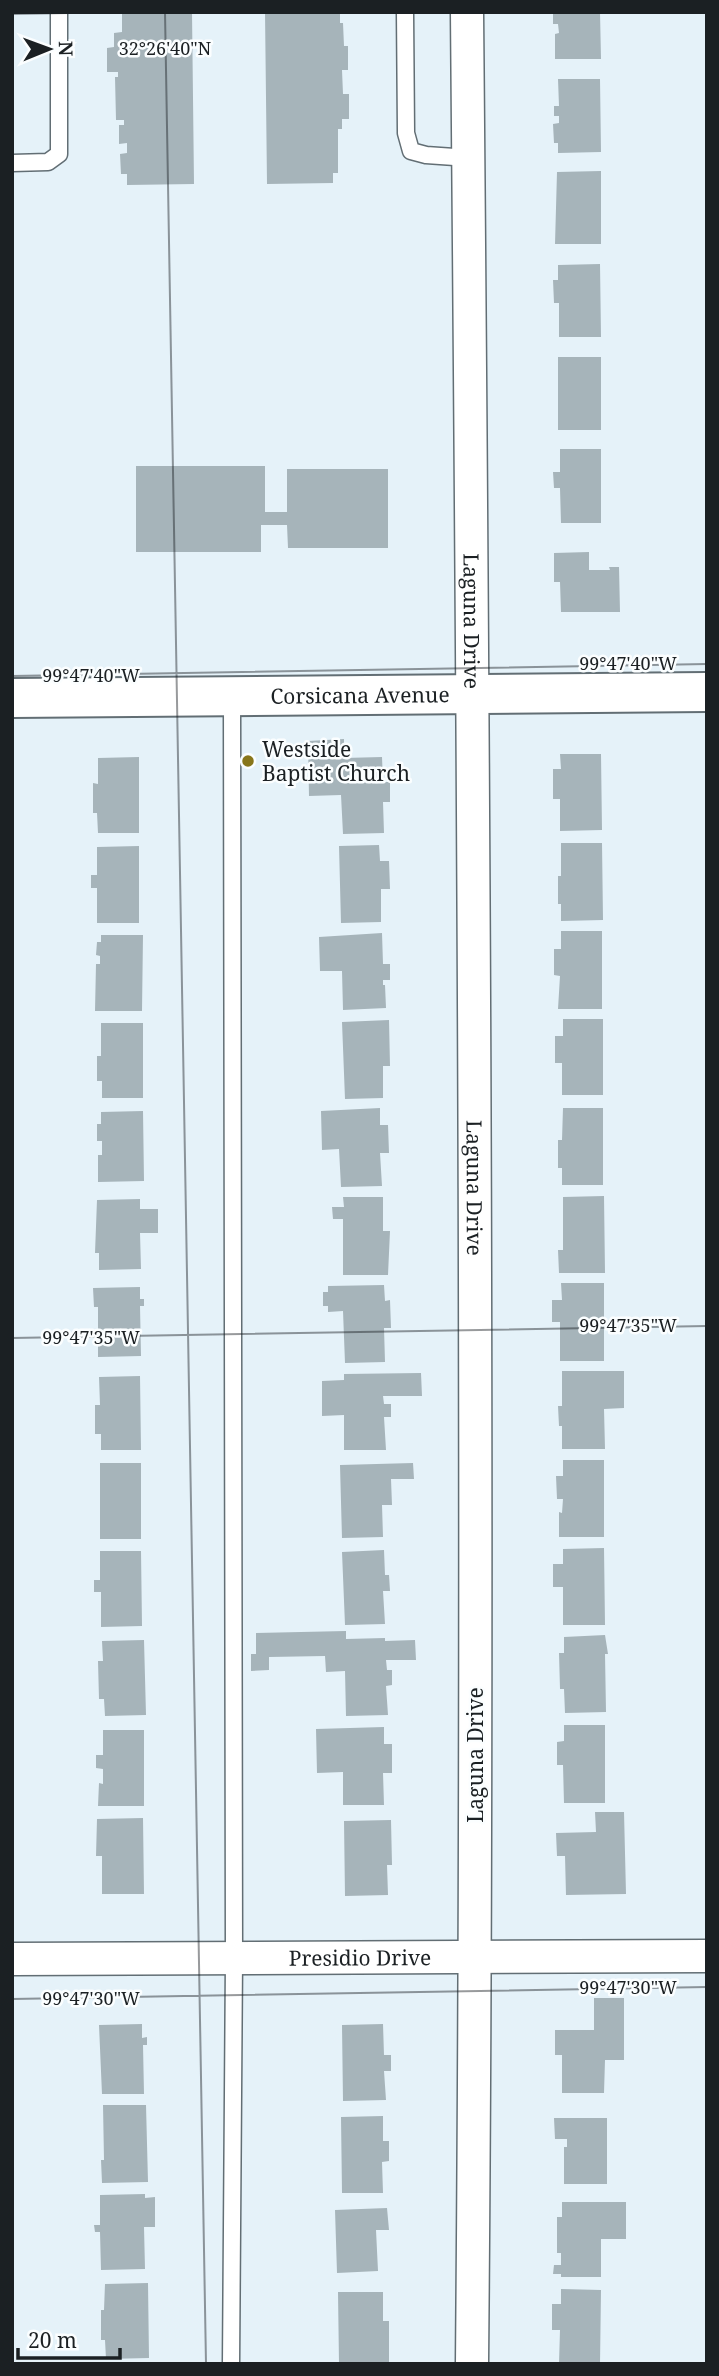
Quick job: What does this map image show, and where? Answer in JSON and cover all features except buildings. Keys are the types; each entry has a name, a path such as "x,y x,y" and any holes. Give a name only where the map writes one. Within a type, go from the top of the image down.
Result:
{"street":[{"name":"Laguna Drive","path":"467,12 473,694 476,1958 472,2364"},
{"name":"Corsicana Avenue","path":"12,698 707,692"},
{"name":"Presidio Drive","path":"12,1959 707,1956"}],"lane":[{"path":"12,163 48,162 60,154 59,12"},
{"path":"405,12 406,133 411,151 426,155 469,158"},
{"path":"231,2364 234,1959 232,696"}],"place":[{"name":"Westside Baptist Church","path":"248,761"}]}
